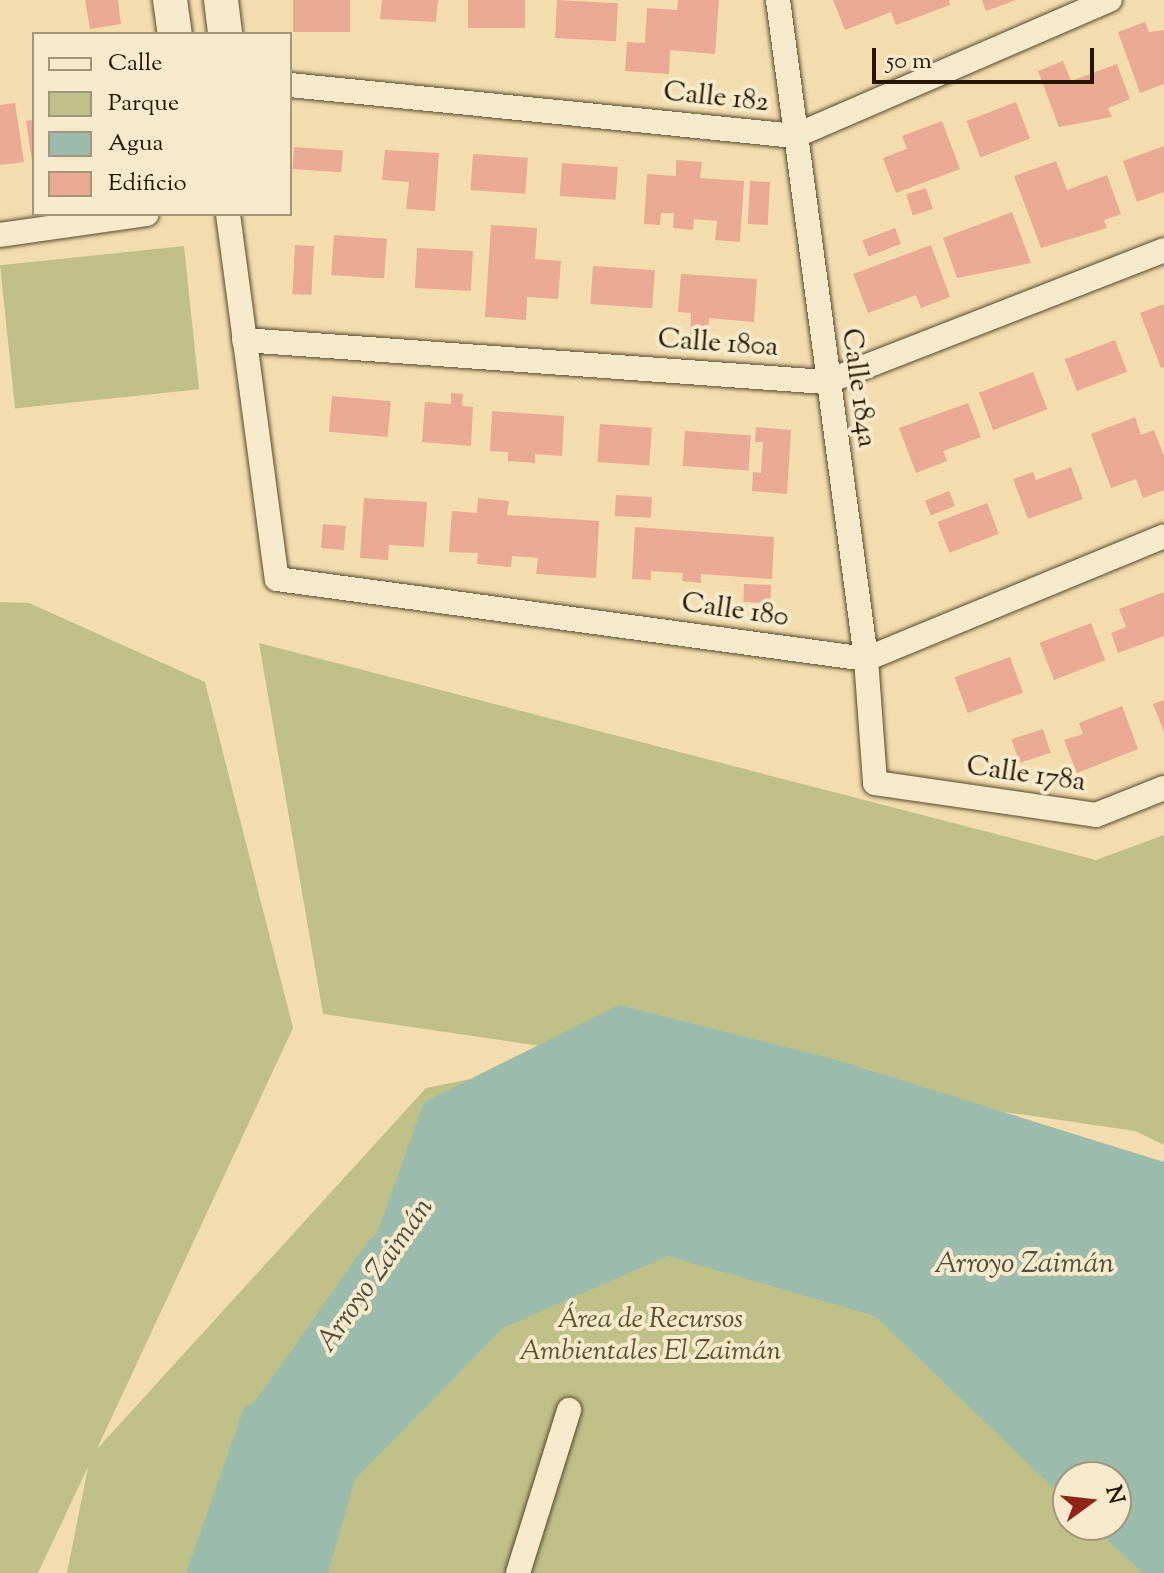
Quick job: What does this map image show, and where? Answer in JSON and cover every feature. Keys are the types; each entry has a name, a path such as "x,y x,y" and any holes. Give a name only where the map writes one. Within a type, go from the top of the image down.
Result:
{"main road":[{"path":"170,0 175,32"},
{"path":"221,0 225,32"}],"street":[{"name":"Calle 184a","path":"778,0 826,382 866,659 875,783"},
{"name":"Calle 182","path":"292,85 795,136 1110,0"},
{"path":"0,235 133,216"},
{"path":"228,216 244,340"},
{"name":"Calle 180a","path":"244,340 826,382 1164,250"},
{"name":"Calle 180","path":"244,340 277,579 866,659"},
{"path":"866,659 1164,536"},
{"name":"Calle 178a","path":"875,783 1096,815 1164,788"},
{"path":"518,1573 569,1410"}],"green space":[{"path":"184,246 199,389 15,409 0,265"},
{"name":"Área de Recursos Ambientales El Zaimán","path":"0,602 29,603 205,682 293,1028 97,1449 426,1088 595,1054 323,1014 259,643 1096,860 1164,835 1164,1145 1135,1131 957,1105 1114,1461 1052,1461 1052,1541 1132,1541 1132,1501 1164,1573 67,1573 88,1467 38,1573 0,1573"}],"water":[{"name":"Arroyo Zaimán","path":"619,1005 830,1058 1164,1162 1164,1573 1142,1573 1109,1541 1132,1541 1132,1461 1052,1461 1052,1487 875,1316 668,1256 503,1328 355,1479 328,1573 186,1573 244,1408 332,1359 424,1102"}],"building":[{"path":"85,0 118,0 121,24 90,29"},
{"path":"293,0 350,0 350,32 293,32"},
{"path":"382,0 438,0 436,22 380,19"},
{"path":"468,0 525,0 525,28 468,28"},
{"path":"557,0 618,3 616,41 555,38"},
{"path":"678,0 719,0 715,54 670,50 669,74 625,71 627,42 645,43 647,8 677,10"},
{"path":"833,0 949,0 950,5 896,25 891,12 845,30"},
{"path":"982,0 1016,0 986,11"},
{"path":"1145,22 1149,32 1164,30 1164,84 1140,93 1118,32"},
{"path":"1063,61 1071,81 1117,64 1130,99 1108,108 1112,117 1059,127 1038,71"},
{"path":"1016,102 1030,138 980,157 967,121"},
{"path":"15,103 24,162 0,165 0,105"},
{"path":"32,120 32,161 26,121"},
{"path":"942,121 960,169 896,193 883,158 907,149 902,136"},
{"path":"1164,146 1164,192 1137,202 1123,161"},
{"path":"294,147 343,150 341,172 292,169"},
{"path":"385,150 439,153 435,211 406,209 409,182 382,180"},
{"path":"473,154 528,158 525,194 470,190"},
{"path":"676,160 702,162 700,178 744,181 740,242 715,240 717,221 694,219 693,230 673,228 674,213 661,213 660,225 644,224 647,174 676,176"},
{"path":"1056,161 1067,190 1107,175 1121,214 1104,220 1107,228 1041,248 1014,176"},
{"path":"562,163 618,167 616,200 560,196"},
{"path":"750,181 770,182 768,225 748,224"},
{"path":"926,188 933,209 913,215 906,194"},
{"path":"1012,212 1031,263 957,278 943,238"},
{"path":"491,225 537,228 535,259 561,261 558,299 527,297 526,320 485,317"},
{"path":"895,228 901,244 868,256 862,241"},
{"path":"334,235 387,239 384,279 331,275"},
{"path":"295,245 314,246 311,295 292,294"},
{"path":"931,245 950,297 921,308 916,295 868,313 853,274"},
{"path":"417,248 473,251 471,291 415,288"},
{"path":"593,266 655,270 652,308 590,304"},
{"path":"681,274 757,279 754,322 709,318 708,338 690,337 691,313 678,312"},
{"path":"1164,304 1164,367 1161,368 1140,313"},
{"path":"1115,340 1127,372 1077,391 1065,359"},
{"path":"1033,372 1047,409 993,430 979,393"},
{"path":"451,393 463,394 462,406 473,407 471,446 422,442 425,402 451,404"},
{"path":"332,396 391,401 388,437 329,432"},
{"path":"968,403 981,437 943,451 947,461 916,473 899,428"},
{"path":"492,411 564,416 562,456 535,454 535,463 508,461 508,452 490,451"},
{"path":"1135,417 1141,435 1154,430 1164,456 1164,490 1143,498 1136,479 1111,488 1091,434"},
{"path":"600,424 652,428 649,466 597,462"},
{"path":"756,427 791,430 787,494 752,491 753,472 761,473 763,442 755,442"},
{"path":"685,431 751,436 748,471 683,466"},
{"path":"1071,467 1083,499 1028,519 1013,479 1033,472 1036,480"},
{"path":"949,491 955,506 931,516 925,501"},
{"path":"616,495 652,497 651,518 615,516"},
{"path":"364,498 427,502 424,547 389,545 388,560 360,558"},
{"path":"478,498 509,501 507,515 599,521 596,578 536,574 538,558 512,556 511,567 477,564 478,553 449,552 452,511 477,513"},
{"path":"987,503 999,534 949,553 938,522"},
{"path":"323,524 346,526 344,550 321,548"},
{"path":"635,527 774,537 772,579 701,574 701,583 682,581 683,573 651,571 651,580 632,579"},
{"path":"744,584 771,585 770,603 743,602"},
{"path":"1164,592 1164,636 1118,653 1111,633 1126,627 1119,609"},
{"path":"1091,623 1105,660 1054,680 1040,643"},
{"path":"1010,657 1023,693 968,713 955,677"},
{"path":"1164,700 1164,732 1153,704"},
{"path":"1122,706 1138,749 1077,773 1064,740 1083,734 1079,723"},
{"path":"1043,729 1051,753 1019,763 1012,739"}],"waterway":[{"name":"Arroyo Zaimán","path":"266,1433 390,1257"}]}
